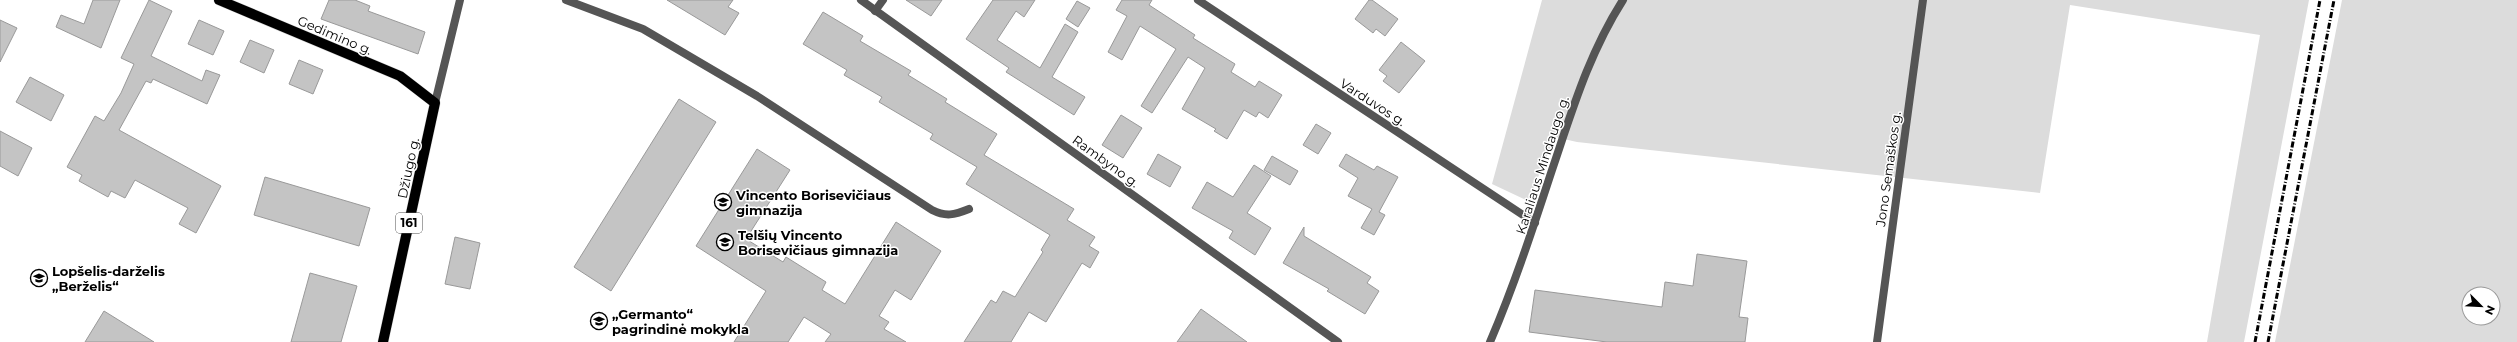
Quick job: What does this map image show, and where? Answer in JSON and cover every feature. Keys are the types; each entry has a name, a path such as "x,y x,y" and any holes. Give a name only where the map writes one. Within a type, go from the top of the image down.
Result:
{"main road":[{"name":"Gedimino g.","path":"219,0 400,76 435,103"},
{"name":"Džiugo g.","path":"383,342 435,103"}],"street":[{"name":"Džiugo g.","path":"435,103 460,0"},
{"path":"566,0 643,29 757,96 932,210 944,216 969,209"},
{"name":"Rambyno g.","path":"861,0 1338,342"},
{"path":"875,11 883,0"},
{"name":"Varduvos g.","path":"1198,0 1535,223"},
{"name":"Karaliaus Mindaugo g.","path":"1490,342 1510,295 1586,68 1606,27 1623,0"},
{"name":"Jono Semaškos g.","path":"1877,342 1923,0"}],"shaded area":[{"path":"1542,0 2309,0 2244,342 2207,342 2260,35 2070,5 2040,193 1577,142 1555,137 1528,201 1492,184"},
{"path":"2342,0 2517,0 2517,342 2275,342"}],"building":[{"path":"93,0 120,0 101,48 56,27 61,15 84,24"},
{"path":"149,0 172,11 151,56 202,81 206,70 220,75 207,104 153,79 151,83 146,81 119,130 221,186 196,233 179,224 188,208 135,180 125,198 111,191 108,197 79,181 82,175 67,167 95,116 104,121 121,93 134,64 121,58"},
{"path":"329,0 355,0 370,6 368,11 425,32 418,54 321,19"},
{"path":"667,0 733,0 728,7 739,13 725,35"},
{"path":"906,0 942,0 931,16"},
{"path":"993,0 1035,0 1024,17 1016,11 997,40 1040,68 1065,24 1078,32 1052,77 1085,97 1074,115 1006,72 1009,68 966,39"},
{"path":"1122,0 1152,0 1149,5 1195,35 1193,38 1235,64 1231,72 1255,87 1259,81 1282,95 1268,118 1259,112 1256,117 1244,110 1227,139 1214,131 1216,129 1182,109 1205,68 1188,57 1152,113 1141,106 1176,49 1140,26 1122,60 1108,52 1127,16 1116,10"},
{"path":"1369,0 1372,0 1398,19 1385,36 1376,29 1373,33 1355,19"},
{"path":"1077,1 1090,8 1078,27 1066,19"},
{"path":"823,12 863,36 860,41 911,71 908,75 947,99 945,102 997,134 984,155 1074,209 1067,220 1095,237 1089,246 1099,252 1090,268 1082,263 1046,322 1029,312 1011,342 964,342 991,300 996,303 1003,291 1015,297 1043,252 1041,250 1050,235 966,184 977,167 930,139 933,134 879,102 882,97 844,75 847,70 803,44"},
{"path":"0,20 17,28 0,62"},
{"path":"199,20 224,31 213,55 188,44"},
{"path":"250,40 274,50 264,73 240,62"},
{"path":"1401,42 1425,61 1399,93 1383,81 1387,76 1379,70"},
{"path":"299,60 323,70 313,94 289,84"},
{"path":"30,77 64,95 51,121 16,102"},
{"path":"679,99 716,122 611,291 574,267"},
{"path":"1121,115 1142,128 1123,158 1102,145"},
{"path":"1316,124 1331,133 1318,154 1303,145"},
{"path":"0,131 32,148 18,176 0,166"},
{"name":"Telšių Vincento Borisevičiaus gimnazija","path":"757,149 790,170 746,239 783,262 786,257 826,282 822,290 845,304 896,222 941,251 911,300 895,290 879,316 889,322 884,329 906,342 825,342 831,334 804,317 788,342 734,342 766,291 696,246"},
{"path":"1158,154 1181,167 1170,187 1147,174"},
{"path":"1346,154 1374,170 1377,166 1398,177 1379,212 1385,215 1374,235 1361,228 1372,209 1348,196 1358,178 1339,166"},
{"path":"1272,156 1298,171 1290,185 1264,170"},
{"path":"1254,165 1271,176 1247,213 1271,228 1255,255 1229,238 1233,231 1192,208 1207,182 1233,197"},
{"path":"265,177 370,208 359,246 254,215"},
{"path":"1304,227 1304,236 1371,277 1367,283 1379,291 1365,314 1327,291 1329,289 1283,263"},
{"path":"455,237 480,243 470,289 445,284"},
{"path":"1697,254 1747,261 1739,317 1748,318 1745,342 1607,342 1529,332 1535,290 1662,307 1665,282 1693,286"},
{"path":"310,273 357,286 341,342 291,342"},
{"path":"1201,309 1247,342 1177,342"},
{"path":"104,311 154,342 85,342"}],"railway":[{"path":"2255,342 2320,0"},
{"path":"2268,342 2334,0"}],"place":[{"name":"Vincento Borisevičiaus gimnazija","path":"723,202"},
{"name":"Telšių Vincento Borisevičiaus gimnazija","path":"725,242"},
{"name":"Lopšelis-darželis „Berželis“","path":"39,278"},
{"name":"„Germanto“ pagrindinė mokykla","path":"599,321"}]}
